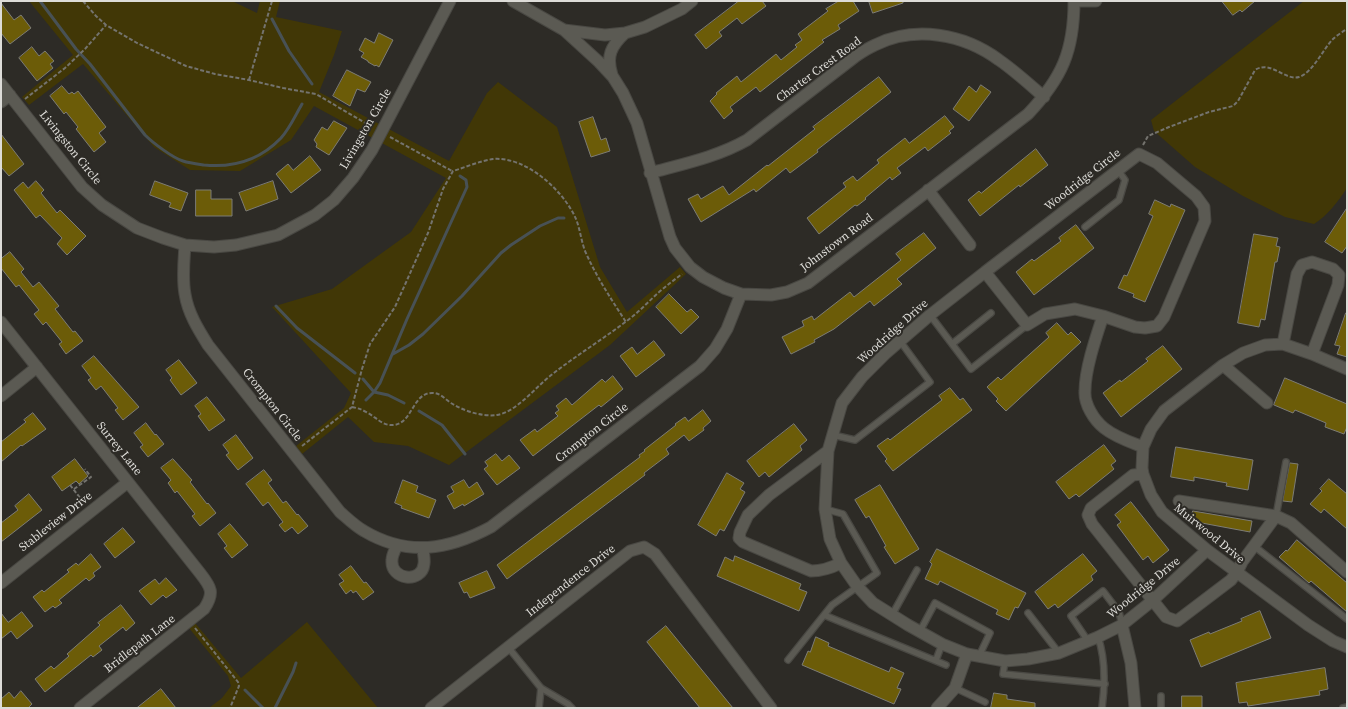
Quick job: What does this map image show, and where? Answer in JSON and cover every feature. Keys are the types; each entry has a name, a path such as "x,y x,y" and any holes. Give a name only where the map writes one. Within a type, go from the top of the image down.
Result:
{"street":[{"name":"Livingston Circle","path":"1,84 5,99 17,105 82,187 102,205 137,228 185,245 214,247 236,245 278,235 315,215 334,200 354,178 381,132 450,1"},
{"path":"513,1 564,30 605,35 626,33 645,27 682,9 692,1"},
{"name":"Johnstown Road","path":"564,30 599,62 613,77 623,93 637,123 650,173 670,237 675,248 690,267 703,277 724,288 741,294 771,295 787,292 808,283 1028,114 1044,97 1058,75 1068,54 1073,31 1074,1 1096,1"},
{"path":"613,77 608,64 611,52 616,42 626,33"},
{"name":"Charter Crest Road","path":"650,173 716,154 747,140 856,56 876,44 913,34 945,36 967,41 998,59 1044,97"},
{"name":"Woodridge Circle","path":"985,272 1139,154 1157,163 1196,196 1204,207 1205,221 1164,317 1157,326 1145,328 1135,327 1103,316 1075,309 1045,314 1027,326"},
{"path":"928,190 970,245"},
{"name":"Crompton Circle","path":"185,245 185,295 196,326 208,345 340,512 362,530 379,539 397,545 423,548 452,544 472,537 491,527 700,366 716,349 727,329 741,294"},
{"path":"1283,344 1297,274 1302,265 1312,262 1333,269 1339,275 1338,285 1312,354"},
{"path":"985,272 1027,326"},
{"name":"Woodridge Drive","path":"985,272 930,315 886,353 862,377 842,403 828,451 825,509 830,539 841,562 857,586 873,603 892,616 942,644 967,654 1005,661 1028,659 1059,653 1122,625 1152,601 1207,550"},
{"path":"1103,316 1095,340 1084,392 1094,417 1104,428 1143,447"},
{"name":"Surrey Lane","path":"1,322 207,582 210,595"},
{"name":"Muirwood Drive","path":"1347,369 1312,354 1283,344 1266,345 1243,353 1223,365 1164,411 1151,429 1143,447 1143,474 1151,495 1162,512 1207,550 1308,625 1333,641 1347,647"},
{"path":"1223,365 1267,403"},
{"path":"1,396 37,367"},
{"path":"828,451 769,495 756,507 748,515 740,532 739,538 743,542 811,571 821,571 841,562"},
{"path":"1143,474 1133,475 1091,508 1088,515 1092,524 1152,601 1166,617 1177,621 1231,580 1242,562 1276,516"},
{"name":"Stableview Drive","path":"1,583 128,482"},
{"path":"1179,501 1276,516 1291,523 1347,572"},
{"path":"397,545 392,560 392,566 400,576 407,578 419,574 423,569 425,563 423,548"},
{"name":"Independence Drive","path":"431,708 630,551 644,548 655,554 770,708"},
{"name":"Bridlepath Lane","path":"80,708 189,622 204,608 209,601 210,595"},
{"path":"1122,625 1131,663 1135,708"},
{"path":"937,708 955,688 967,654"}],"lane":[{"path":"1086,227 1119,200 1125,180 1118,170"},
{"path":"952,344 992,313"},
{"path":"930,315 971,369 1027,326"},
{"path":"833,435 855,440 930,382 900,341"},
{"path":"1276,516 1286,462"},
{"path":"788,660 832,605 877,573 843,514 825,509"},
{"path":"1254,546 1347,619"},
{"path":"892,616 917,570"},
{"path":"1102,708 1105,684 1102,647 1071,616 1103,591 1119,612 1122,625"},
{"path":"920,631 935,604 990,633 978,656"},
{"path":"1028,613 1059,653"},
{"path":"824,614 946,665"},
{"path":"936,660 942,644"},
{"path":"508,646 541,688 572,708"},
{"path":"1005,661 1003,674 1105,684"},
{"path":"539,708 541,688"},
{"path":"955,688 985,702"},
{"path":"1161,708 1162,696"},
{"path":"1343,708 1347,707"}],"path":[{"path":"83,1 106,25 137,43 186,66 215,74 316,94 453,172"},
{"path":"249,80 272,1"},
{"path":"17,105 65,68 85,49 106,25"},
{"path":"1139,154 1148,136 1169,126 1235,105 1255,70 1258,68 1273,68 1280,73 1300,77 1315,63 1332,41 1347,29"},
{"path":"293,453 352,407 370,344 395,307 428,232 443,189 453,172 494,159 515,162 525,166 547,181 558,192 572,211 585,250 626,322"},
{"path":"352,407 360,409 386,425 392,426 404,421 422,396 433,392 468,411 486,415 502,414 515,406 550,376 626,322 690,267"},
{"path":"74,490 91,477 85,469"},
{"path":"70,485 91,511"},
{"path":"189,622 238,682 239,686 230,708"}],"shaded area":[{"path":"29,1 232,1 257,13 260,1 280,1 276,17 342,31 319,92 449,161 487,93 498,82 557,127 600,267 627,312 680,267 686,274 610,345 449,465 408,446 374,442 348,417 302,454 296,446 344,408 351,393 272,307 332,289 411,232 446,178 314,106 291,140 240,171 190,170 154,147 83,64 29,105 22,97 73,55"},
{"path":"1304,1 1347,1 1347,188 1340,199 1324,217 1314,224 1285,217 1243,196 1195,167 1154,131 1151,120"},
{"path":"307,622 378,708 209,708 222,698 231,686 228,676 189,628 195,623 241,678"}],"building":[{"path":"739,1 762,1 766,6 742,24 737,18 719,32 722,36 706,49 695,35"},
{"path":"839,1 853,1 859,11 838,25 840,29 822,40 824,42 760,92 756,87 730,107 733,111 724,119 710,101 717,94 716,93 737,76 741,82 776,54 781,60 797,47 795,45 802,40 798,34 828,11 826,9"},
{"path":"869,1 903,1 903,3 873,13"},
{"path":"1222,1 1255,1 1242,12 1240,10 1233,15"},
{"path":"1,3 14,20 21,15 31,28 10,44 1,33"},
{"path":"379,33 393,40 379,67 361,57 364,53 359,50 365,38 374,43"},
{"path":"32,47 39,56 45,51 54,61 50,64 53,68 37,81 19,58"},
{"path":"347,70 371,82 365,92 357,89 350,106 333,96"},
{"path":"879,77 891,92 817,150 818,152 790,173 786,168 756,192 754,189 701,222 688,199 698,194 701,199 723,186 729,195 815,129 813,127"},
{"path":"981,85 991,92 969,121 953,109 969,86 976,92"},
{"path":"62,86 69,94 72,92 74,94 78,91 106,127 99,133 106,142 94,152 76,129 78,127 66,112 64,114 50,96"},
{"path":"945,116 954,127 949,131 951,133 928,151 925,147 897,168 901,173 892,180 890,177 865,198 866,199 857,206 855,205 819,234 807,218 846,187 843,183 853,176 857,181 879,163 877,160 905,138 909,143"},
{"path":"593,117 601,140 606,138 610,151 591,157 579,122"},
{"path":"334,121 347,128 329,155 316,147 317,144 314,140 322,127 327,130"},
{"path":"1,134 24,164 9,176 1,167"},
{"path":"1036,149 1048,165 1020,187 1019,185 980,216 968,200 979,191 981,193"},
{"path":"310,156 321,170 291,193 276,174 288,164 293,170"},
{"path":"36,181 44,190 41,193 57,213 60,210 86,236 67,255 57,244 62,238 40,215 36,218 14,190 23,182 28,188"},
{"path":"155,181 188,193 181,211 169,207 171,203 150,195"},
{"path":"273,181 278,199 246,211 239,193"},
{"path":"196,190 211,190 211,199 232,199 232,216 196,216"},
{"path":"1155,200 1170,207 1171,204 1185,210 1145,302 1133,297 1134,294 1118,288 1124,275 1127,276 1153,216 1149,214"},
{"path":"1347,208 1347,246 1342,253 1325,242"},
{"path":"1076,225 1094,248 1034,295 1016,272 1032,259 1034,261 1061,241 1059,238"},
{"path":"924,233 936,248 897,279 902,284 874,306 870,301 834,329 814,340 815,342 791,354 782,337 804,326 802,321 812,316 814,320 850,292 854,297 901,260 896,254"},
{"path":"1254,234 1278,238 1276,246 1280,247 1277,262 1275,262 1265,320 1261,319 1259,327 1238,323"},
{"path":"10,252 24,269 21,272 33,287 39,282 59,306 55,309 73,332 75,331 83,341 66,354 59,344 62,342 46,322 43,325 34,314 39,310 19,285 16,287 1,268 1,259"},
{"path":"669,294 687,312 691,309 699,317 681,334 656,307"},
{"path":"1346,313 1347,357 1337,354 1340,346 1335,345"},
{"path":"1057,323 1068,335 1071,332 1081,342 1006,411 996,401 998,399 987,387 998,377 1001,380 1049,337 1046,333"},
{"path":"654,341 665,355 636,377 620,356 632,347 637,354"},
{"path":"1163,346 1182,369 1121,417 1103,393 1120,380 1121,382 1148,361 1146,359"},
{"path":"94,356 139,407 123,420 115,410 118,408 101,386 96,390 88,380 91,378 82,366"},
{"path":"179,360 197,383 181,395 170,380 172,378 166,370"},
{"path":"613,376 623,389 601,407 599,405 533,456 520,440 535,429 537,432 558,416 555,413 559,410 556,406 566,398 572,405 602,379 605,382"},
{"path":"1285,378 1347,404 1347,427 1344,434 1325,427 1326,423 1295,410 1293,413 1274,405"},
{"path":"950,388 960,400 963,398 972,410 893,471 885,461 887,459 877,446 888,438 890,440 942,400 939,396"},
{"path":"207,397 225,420 209,431 198,416 201,414 195,406"},
{"path":"703,410 711,421 703,428 704,430 689,441 684,435 666,449 669,454 644,473 645,475 507,579 497,565 640,457 639,455 645,451 644,450 676,425 675,424 685,417 688,421"},
{"path":"33,413 46,429 22,446 21,445 1,462 1,442 26,422 24,420"},
{"path":"146,423 164,444 148,457 140,447 143,445 134,433"},
{"path":"794,424 807,440 800,446 802,450 769,477 765,472 759,477 747,461"},
{"path":"236,435 253,458 238,470 226,455 229,453 223,445"},
{"path":"1104,445 1116,461 1111,465 1114,469 1079,497 1076,494 1069,499 1056,482"},
{"path":"1176,447 1253,460 1248,490 1226,486 1227,483 1194,477 1194,481 1171,477"},
{"path":"496,454 502,461 509,455 520,468 497,485 484,469 488,466 485,462"},
{"path":"75,459 88,476 79,484 76,481 62,491 52,477"},
{"path":"173,459 192,480 190,482 216,513 200,526 192,516 195,514 177,491 175,493 168,483 171,480 161,468"},
{"path":"1290,463 1298,464 1292,502 1283,501"},
{"path":"264,470 272,480 268,483 283,503 286,501 308,526 298,534 292,527 285,532 279,525 283,522 268,502 263,506 246,484"},
{"path":"727,473 744,483 740,489 745,492 724,531 720,529 716,536 698,525"},
{"path":"1329,479 1347,494 1347,529 1324,509 1321,513 1310,504 1322,491 1320,489"},
{"path":"403,480 418,486 416,492 436,500 429,518 401,508 402,506 395,503"},
{"path":"464,480 469,488 477,482 484,494 464,506 463,504 454,509 447,496 454,492 451,487"},
{"path":"880,485 919,549 895,564 884,547 886,546 869,516 866,518 855,500"},
{"path":"29,494 42,510 1,542 1,523 18,510 15,506"},
{"path":"1131,502 1169,550 1153,563 1148,556 1143,560 1117,525 1121,522 1115,515"},
{"path":"1193,511 1252,521 1250,532 1191,521"},
{"path":"230,524 248,545 232,558 224,548 227,546 218,534"},
{"path":"123,528 135,542 115,558 104,544"},
{"path":"1297,540 1347,583 1347,612 1311,581 1309,583 1279,557"},
{"path":"937,549 1026,593 1018,608 1015,607 1009,620 996,614 998,610 940,581 938,585 925,579 932,564 930,562"},
{"path":"91,554 101,567 93,573 95,576 89,581 86,578 59,600 62,603 55,608 53,606 45,612 33,597 42,590 44,592 69,572 67,570 76,563 78,565"},
{"path":"1083,554 1097,571 1091,576 1093,580 1058,608 1055,604 1048,609 1035,592"},
{"path":"735,556 801,584 799,589 807,592 799,611 717,576 725,557 733,561"},
{"path":"351,566 364,583 366,582 374,592 363,600 356,591 353,593 351,590 346,594 339,584 344,581 339,575"},
{"path":"487,571 495,588 470,598 467,592 464,593 459,583"},
{"path":"166,578 177,590 166,598 163,595 151,605 139,591 155,579 159,584"},
{"path":"121,605 135,623 126,631 123,627 99,646 102,650 93,657 91,655 45,692 35,679 51,666 54,669 69,656 67,654 100,625 98,623"},
{"path":"1260,611 1271,638 1201,667 1190,640 1209,632 1210,634 1242,621 1241,619"},
{"path":"22,612 33,626 17,639 11,631 1,639 1,613 8,622"},
{"path":"666,626 733,708 700,708 647,642"},
{"path":"816,637 829,643 828,646 889,672 891,667 904,673 897,688 901,689 894,704 802,665 808,651 810,652"},
{"path":"1325,668 1328,689 1319,691 1320,695 1248,706 1247,702 1239,703 1236,683"},
{"path":"161,689 176,708 137,708"},
{"path":"21,691 32,704 28,708 1,708 1,699 9,692 14,698"},
{"path":"994,693 1007,695 1007,699 1035,703 1035,708 991,708"},
{"path":"1182,696 1202,696 1202,708 1182,708"}],"waterway":[{"path":"40,1 76,49 90,64 145,135 163,150 183,161 215,166 236,164 255,157 273,146 281,138 290,126 302,104"},
{"path":"272,19 289,51 312,84"},
{"path":"366,400 380,383 407,319 467,187 466,180 460,176"},
{"path":"393,354 409,345 423,334 462,296 501,253 511,245 540,226 558,218 564,218"},
{"path":"276,306 297,328 355,373"},
{"path":"363,379 374,392 388,395 404,403"},
{"path":"419,411 442,425 465,454"},
{"path":"275,708 296,663"},
{"path":"245,690 263,708"}]}
